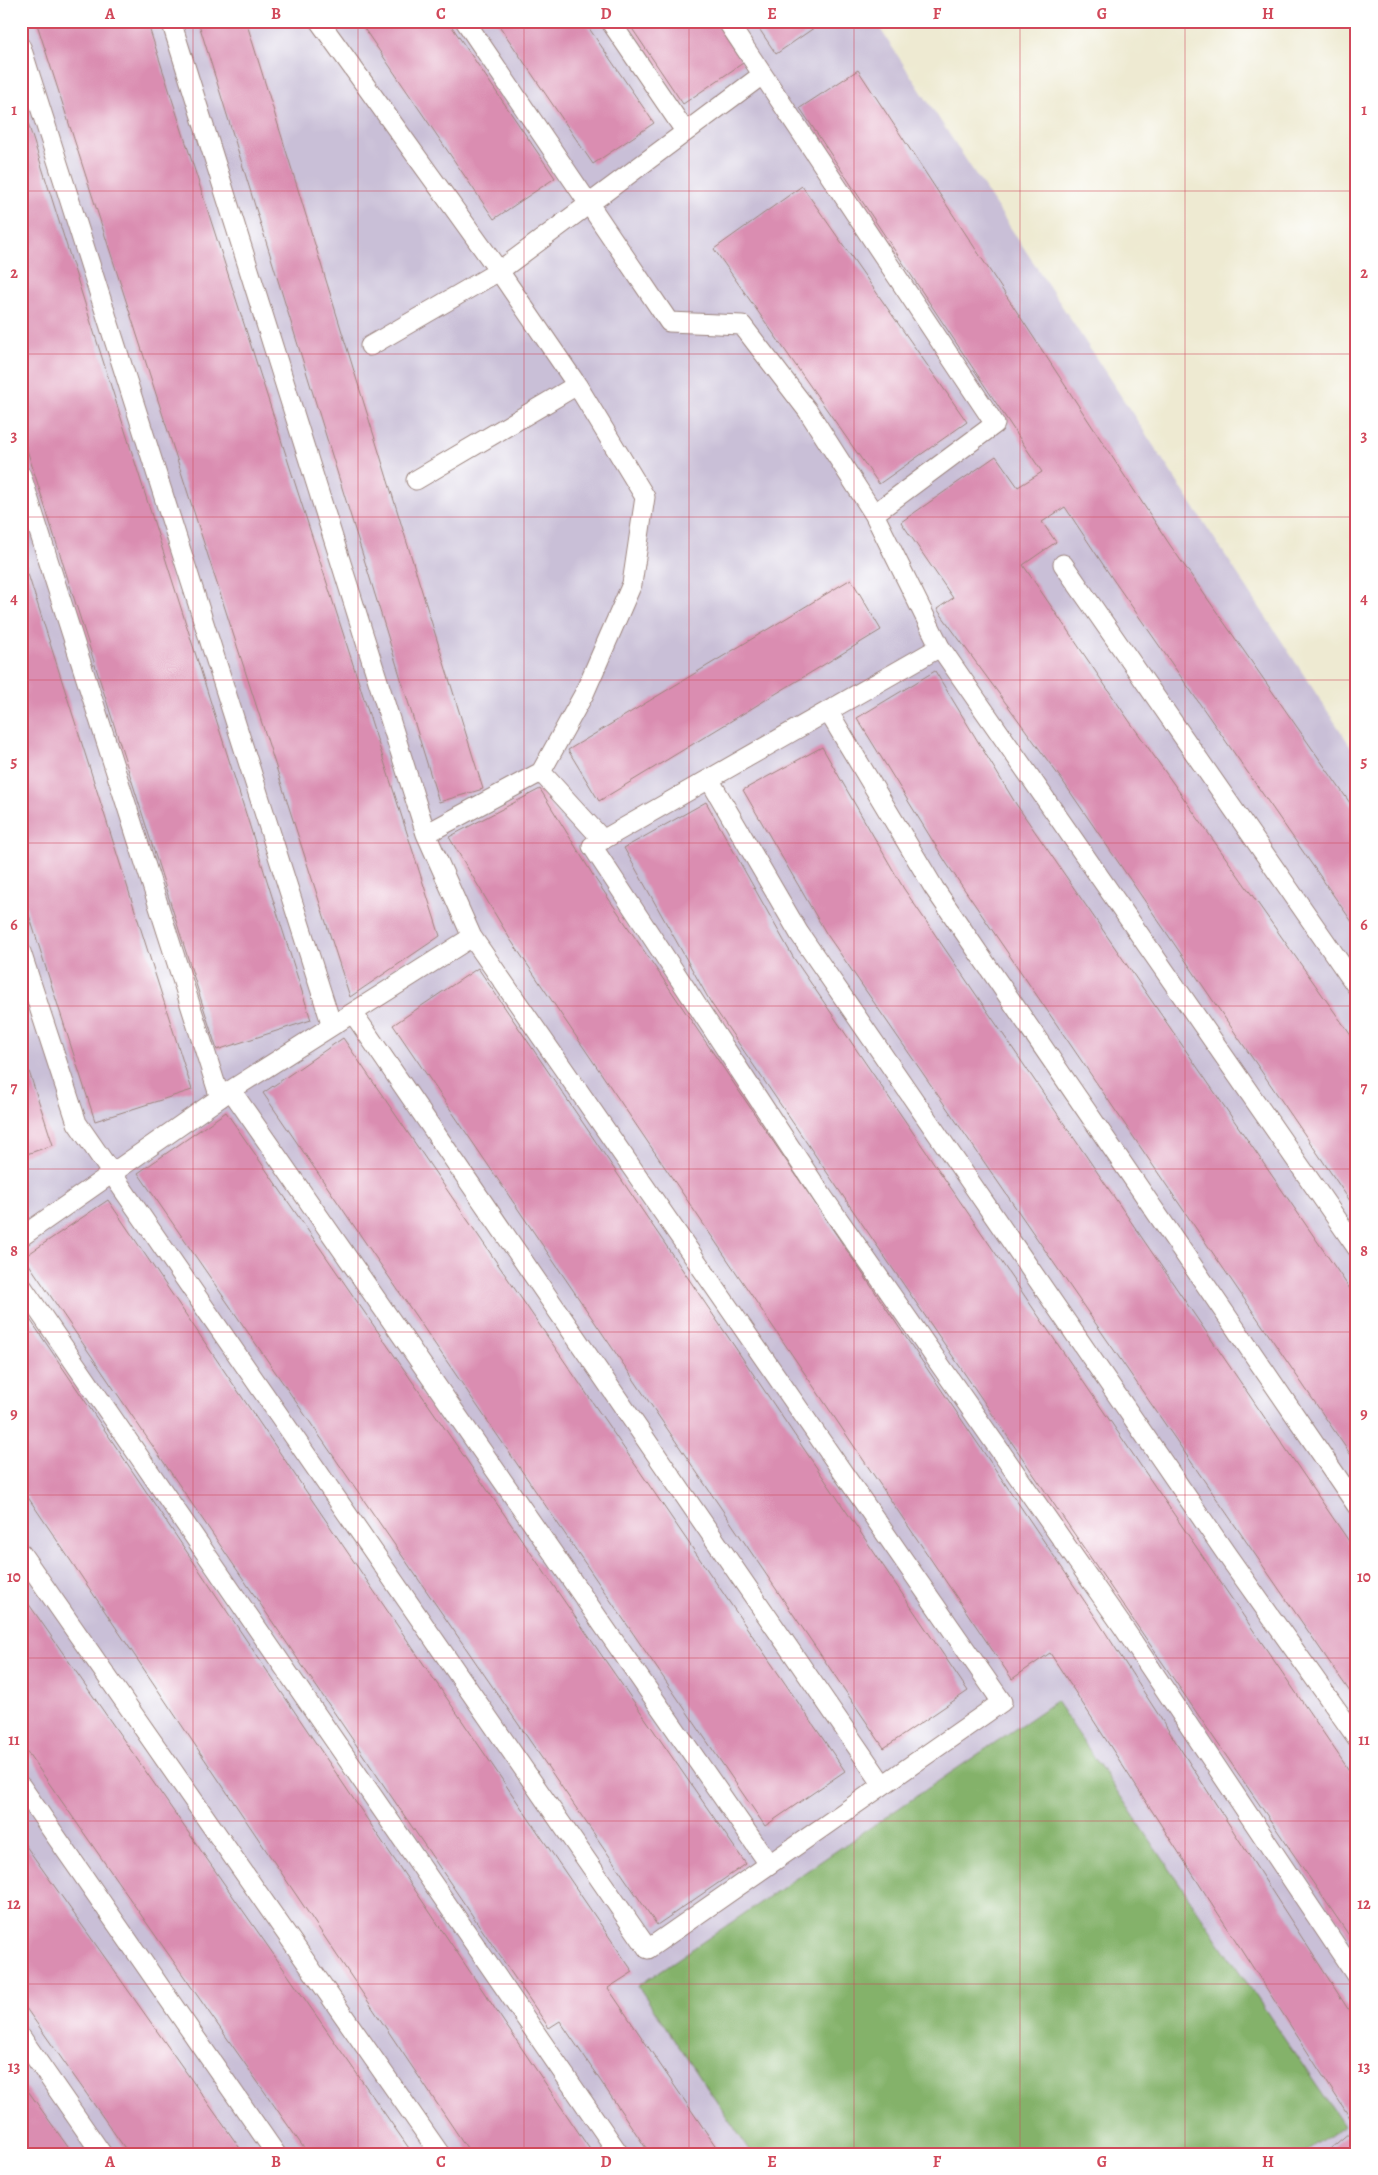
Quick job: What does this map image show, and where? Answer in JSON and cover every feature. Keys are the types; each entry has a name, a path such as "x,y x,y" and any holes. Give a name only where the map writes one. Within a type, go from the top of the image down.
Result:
{"lane":[{"path":"21,952 77,1123 648,1949 1002,1702 472,937 426,834 171,21"},
{"path":"319,21 499,271 577,385 645,496 632,584 584,694 541,772 426,834"},
{"path":"465,21 669,322 742,325 808,411 874,514 940,647 1357,1248"},
{"path":"610,21 685,131"},
{"path":"727,21 995,424 874,514"},
{"path":"21,47 332,1026"},
{"path":"370,346 499,271 762,75"},
{"path":"416,480 577,385"},
{"path":"21,475 226,1094 769,1864"},
{"path":"1063,564 1357,987"},
{"path":"940,647 592,846 823,1197 1123,1627 1357,1977"},
{"path":"828,711 934,888 1357,1506"},
{"path":"541,772 603,840"},
{"path":"709,779 799,933 1227,1555 1357,1738"},
{"path":"21,1237 226,1094 472,937"},
{"path":"353,1013 883,1785"},
{"path":"21,1285 619,2154"},
{"path":"21,1553 440,2154"},
{"path":"21,1786 276,2154"},
{"path":"21,2037 102,2154"}],"shaded area":[{"path":"21,21 875,21 1357,756 1357,2154 1303,2154 1344,2126 638,1985 752,2154 21,2154"}],"green space":[{"path":"1056,1701 1344,2126 1303,2154 752,2154 638,1986"}],"building":[{"path":"36,21 147,21 440,936 350,997"},
{"path":"198,21 246,21 483,789 439,802"},
{"path":"359,21 448,21 555,178 494,219"},
{"path":"496,21 584,21 654,123 593,164"},
{"path":"627,21 715,21 743,63 683,104"},
{"path":"754,21 824,21 776,54"},
{"path":"858,70 1170,545 1357,813 1357,929 1112,578 1065,507 1042,522 1056,542 1023,565 1130,722 1357,1044 1357,1211 1062,780 937,609 953,598 901,522 996,456 1018,487 1042,472 800,108"},
{"path":"22,104 311,1020 217,1050 21,431"},
{"path":"802,186 967,422 879,484 714,249"},
{"path":"21,552 192,1090 95,1121 21,890"},
{"path":"851,579 881,630 599,801 568,750"},
{"path":"935,671 1016,804 1357,1299 1357,1464 947,864 857,718"},
{"path":"822,747 904,889 1357,1553 1357,1702 826,933 743,790"},
{"path":"540,789 596,880 1098,1621 1357,2023 1357,2154 1324,2154 1356,2127 1050,1653 1012,1679 510,939 449,837"},
{"path":"706,802 793,957 1357,1782 1357,1947 711,1003 624,848"},
{"path":"478,968 968,1691 884,1748 393,1025"},
{"path":"343,1038 845,1771 765,1826 263,1093"},
{"path":"21,1051 53,1145 21,1156"},
{"path":"226,1112 746,1864 657,1925 138,1173"},
{"path":"108,1200 633,1972 608,1988 721,2154 650,2154 560,2021 549,2028 24,1257"},
{"path":"21,1306 593,2154 471,2154 21,1487"},
{"path":"21,1593 413,2154 308,2154 21,1743"},
{"path":"21,1839 244,2154 129,2154 21,2001"},
{"path":"21,2081 73,2154 21,2154"}]}
